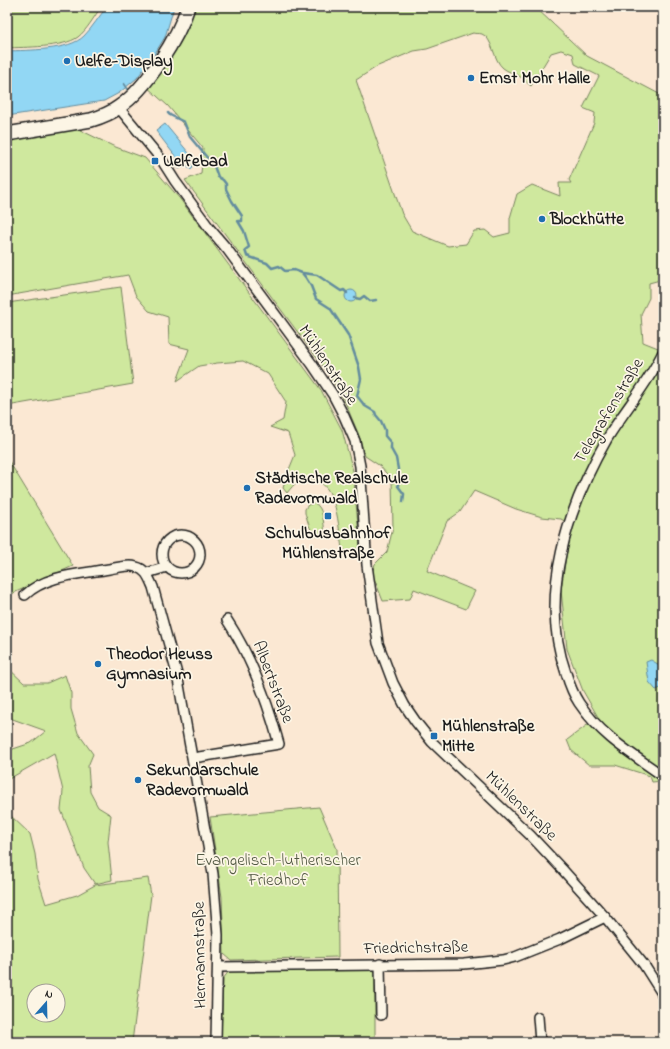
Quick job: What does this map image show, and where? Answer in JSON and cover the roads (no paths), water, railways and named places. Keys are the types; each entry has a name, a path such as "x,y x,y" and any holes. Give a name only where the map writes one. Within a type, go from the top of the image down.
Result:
{"main road":[{"path":"7,134 91,120 102,117 119,108 136,92 165,54 178,31 188,7"}],"street":[{"name":"Mühlenstraße","path":"119,108 161,158 175,181 312,364 333,395 344,416 355,441 360,466 368,565 378,643 393,683 405,706 432,742 531,836 562,868 605,917 644,965 663,995"},
{"name":"Telegrafenstraße","path":"663,352 635,400 608,438 592,466 577,501 566,533 559,561 555,614 556,634 563,665 579,702 603,731 614,741 663,776"},
{"path":"179,535 187,536 193,539 200,552 199,560 195,566 189,571 184,572 173,571 168,567 164,562 162,555 166,542 172,537 179,535"},
{"path":"25,596 33,588 71,575 130,566 142,569 147,574 168,567"},
{"name":"Hermannstraße","path":"147,574 153,587 177,674 213,874 218,935 216,1042"},
{"name":"Albertstraße","path":"193,758 279,744 272,719 252,664 238,636 226,620"},
{"name":"Friedrichstraße","path":"218,967 464,964 503,960 515,957 560,939 605,917"},
{"path":"380,964 381,1015"},
{"path":"538,1017 540,1042"}],"water":[{"path":"107,7 174,7 165,37 137,78 119,93 104,101 7,116 7,51 48,49 69,45 87,33"},
{"path":"165,124 193,158 189,161 193,166 191,170 186,164 179,169 175,164 179,161 156,131"},
{"path":"349,290 353,290 357,296 353,302 349,302 345,298 345,294"},
{"path":"651,660 661,666 663,687 656,690 649,682 646,662"}],"waterway":[{"path":"124,84 128,90"},
{"path":"168,113 184,122 190,137 214,166 218,177 226,184 226,189 242,216 242,221 238,221 244,231 249,247 245,250 247,256 267,263 272,268 279,266 285,271 294,270 302,273 311,286 316,299 330,308 348,335 359,367 361,379 357,396 365,406 375,412 385,430 385,436 391,443 391,449 396,458 398,469 398,486 404,494 403,502"},
{"path":"303,273 317,275 341,291 344,290 347,293"},
{"path":"355,298 360,299 364,296 370,301 376,300"}],"place":[{"name":"Uelfe-Display","path":"67,61"},
{"name":"Ernst Mohr Halle","path":"471,78"},
{"name":"Uelfebad","path":"155,161"},
{"name":"Blockhütte","path":"542,219"},
{"name":"Städtische Realschule Radevormwald","path":"247,488"},
{"name":"Schulbusbahnhof Mühlenstraße","path":"328,516"},
{"name":"Theodor Heuss Gymnasium","path":"98,664"},
{"name":"Mühlenstraße Mitte","path":"434,736"},
{"name":"Sekundarschule Radevormwald","path":"138,780"}],"park label":[{"name":"Evangelisch-lutherischer Friedhof","path":"278,870"}]}
